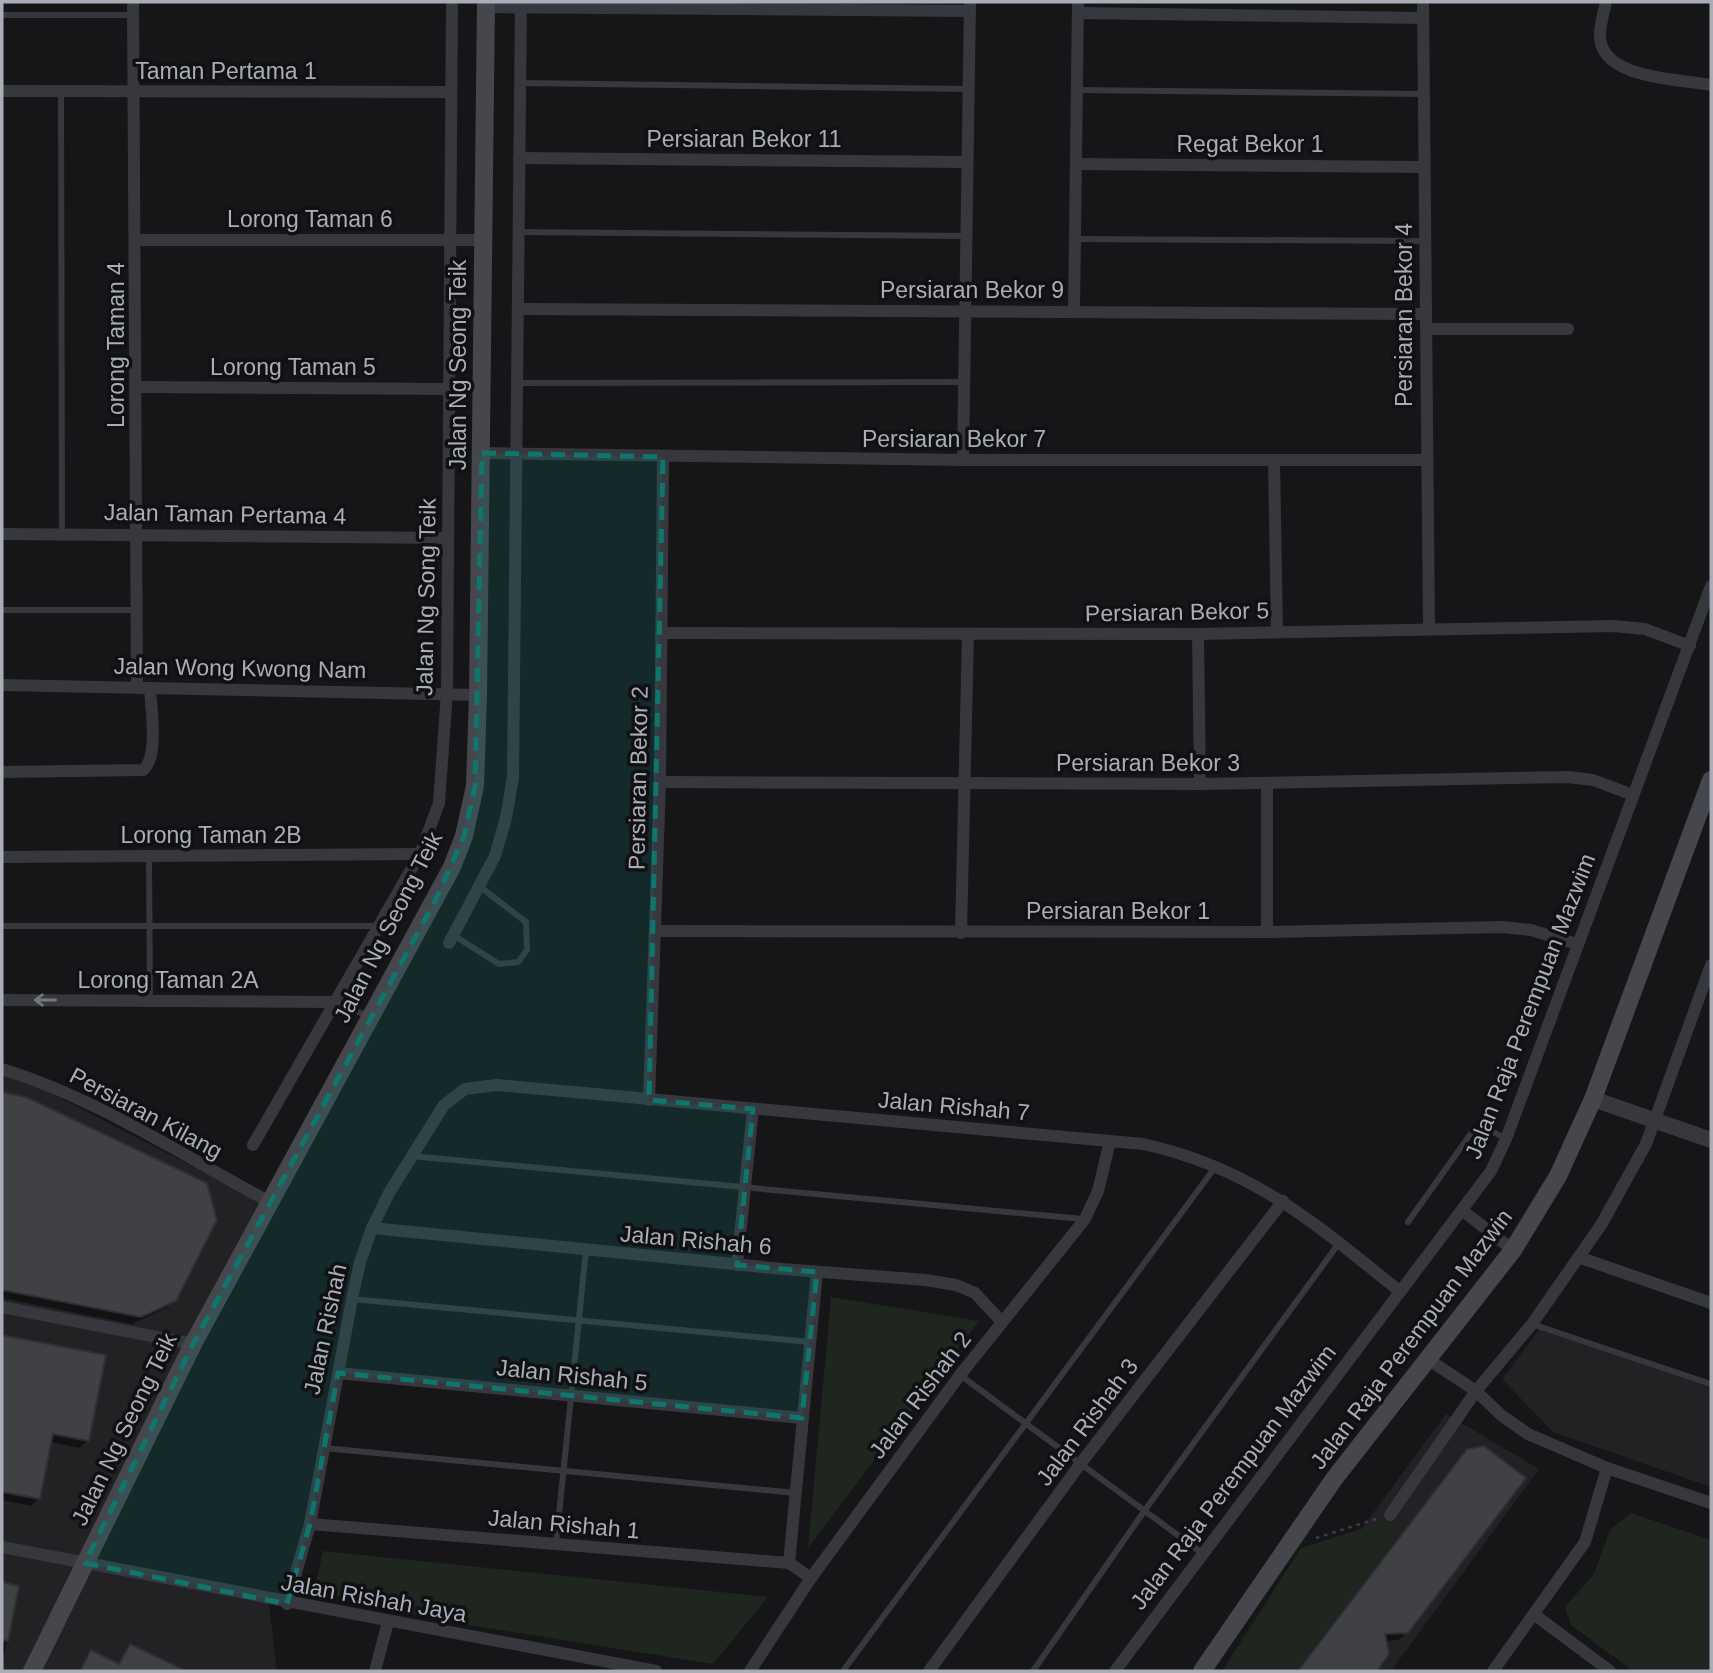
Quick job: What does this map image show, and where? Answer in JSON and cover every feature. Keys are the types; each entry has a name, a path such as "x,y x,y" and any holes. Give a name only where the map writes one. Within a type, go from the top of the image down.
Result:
{"main road":[{"name":"Jalan Ng Seong Teik","path":"33,1671 193,1344 268,1201 436,899 464,836 475,786 478,695 486,5"},
{"name":"Jalan Raja Perempuan Mazwin","path":"1202,1671 1426,1358 1513,1250 1558,1177 1593,1099 1711,780"}],"street":[{"name":"Jalan Ng Song Teik","path":"254,1145 420,854 439,803 447,692 453,239 452,2"},
{"name":"Persiaran Bekor 4","path":"1423,2 1429,629"},
{"path":"1606,2 1599,36 1606,57 1624,70 1711,85"},
{"path":"486,5 970,6 963,460"},
{"path":"451,939 495,856 506,818 513,777 521,5"},
{"path":"1074,310 1078,7 1423,18"},
{"name":"Lorong Taman 4","path":"2,772 143,770 148,765 152,752 136,610 137,387 133,8"},
{"name":"Taman Pertama 1","path":"2,91 451,92"},
{"name":"Persiaran Bekor 11","path":"519,158 967,162"},
{"name":"Regat Bekor 1","path":"1076,164 1424,167"},
{"name":"Lorong Taman 6","path":"136,240 483,240"},
{"name":"Persiaran Bekor 9","path":"519,309 1425,314"},
{"path":"1426,329 1568,329"},
{"name":"Lorong Taman 5","path":"137,387 449,389"},
{"name":"Persiaran Bekor 7","path":"482,453 963,460 1426,460"},
{"name":"Persiaran Bekor 2","path":"649,1100 657,931 663,457"},
{"path":"1274,461 1277,632"},
{"name":"Jalan Taman Pertama 4","path":"2,534 448,538"},
{"name":"Jalan Raja Perempuan Mazwim","path":"1115,1671 1398,1290 1463,1211 1491,1171 1506,1139 1711,586"},
{"name":"Persiaran Bekor 5","path":"661,633 1198,635 1613,626 1645,629 1690,646"},
{"path":"961,933 968,634"},
{"path":"1198,635 1200,784"},
{"name":"Jalan Wong Kwong Nam","path":"2,685 447,692 478,695"},
{"name":"Persiaran Bekor 3","path":"660,782 1200,784 1568,777 1593,780 1633,795"},
{"path":"1267,783 1267,932"},
{"name":"Lorong Taman 2B","path":"2,857 420,854"},
{"name":"Persiaran Bekor 1","path":"657,931 1267,932 1502,927 1531,929 1577,944"},
{"path":"1390,1515 1476,1391 1532,1324 1581,1258 1640,1156 1711,965"},
{"name":"Lorong Taman 2A","path":"2,1000 334,1002"},
{"name":"Persiaran Kilang","path":"2,1069 88,1105 268,1201"},
{"name":"Jalan Rishah 7","path":"465,1089 496,1085 1143,1144 1188,1153 1283,1201 1398,1290"},
{"name":"Jalan Rishah","path":"287,1604 310,1524 322,1448 352,1299 360,1262 372,1227 411,1156 444,1105 465,1089"},
{"path":"1593,1099 1711,1140"},
{"path":"737,1265 753,1109"},
{"name":"Jalan Rishah 2","path":"750,1671 811,1578 960,1375 1085,1219 1098,1191 1111,1141"},
{"name":"Jalan Rishah 3","path":"929,1671 1081,1463 1283,1201"},
{"path":"1463,1211 1513,1250"},
{"name":"Jalan Rishah 6","path":"372,1227 737,1265 957,1284 975,1293 1002,1321"},
{"path":"1581,1258 1711,1303"},
{"path":"789,1563 817,1272"},
{"path":"2,1307 193,1344"},
{"path":"1426,1358 1476,1391 1501,1415 1528,1434 1607,1468 1711,1503"},
{"name":"Jalan Rishah 5","path":"338,1373 802,1418"},
{"path":"1493,1671 1585,1542 1607,1468"},
{"name":"Jalan Rishah 1","path":"310,1524 789,1563 811,1578"},
{"name":"Jalan Rishah Jaya","path":"2,1547 287,1604 656,1671"},
{"path":"1535,1615 1610,1671"},
{"path":"376,1671 388,1622"}],"lane":[{"path":"2,15 133,8"},
{"path":"520,83 968,89"},
{"path":"1077,90 1423,94"},
{"path":"61,91 62,534"},
{"path":"518,232 967,236"},
{"path":"1074,239 1425,241"},
{"path":"517,383 965,382"},
{"path":"2,610 136,610"},
{"path":"149,856 150,1001"},
{"path":"451,939 499,964 518,962 527,950 526,922 479,886"},
{"path":"2,926 379,926"},
{"path":"334,1002 370,1017"},
{"path":"1408,1222 1472,1132 1488,1129 1506,1139"},
{"path":"411,1156 1085,1219"},
{"path":"843,1671 1216,1166"},
{"path":"1033,1671 1145,1510 1339,1243"},
{"path":"556,1544 586,1250"},
{"path":"352,1299 810,1342"},
{"path":"1532,1324 1711,1384"},
{"path":"960,1375 1202,1553"},
{"path":"322,1448 796,1493"}],"path":[{"path":"1289,1546 1390,1515"}],"highlighted area":[{"path":"482,453 663,457 649,1100 753,1109 737,1265 817,1272 802,1418 338,1373 310,1524 287,1604 85,1563 193,1344 436,899 464,836 475,786"}],"shaded area":[{"path":"2,1071 12,1073 269,1206 92,1562 269,1603 277,1671 2,1671"},
{"path":"831,1298 979,1321 808,1548"},
{"path":"1541,1327 1711,1385 1711,1487 1553,1432 1502,1379"},
{"path":"1446,1414 1539,1469 1391,1671 1257,1671"},
{"path":"1631,1513 1711,1540 1711,1671 1633,1671 1571,1625 1565,1607 1594,1574 1610,1530"},
{"path":"1383,1522 1399,1533 1296,1671 1222,1671 1301,1548"},
{"path":"323,1551 768,1597 713,1664 444,1621 314,1592"}],"building":[{"path":"2,1092 26,1097 207,1183 217,1220 176,1301 141,1317 2,1290"},
{"path":"2,1335 106,1355 89,1441 53,1434 40,1499 2,1492"},
{"path":"1484,1446 1526,1478 1408,1633 1385,1634 1389,1654 1377,1671 1298,1671 1467,1449"},
{"path":"2,1582 19,1586 8,1641 2,1640"},
{"path":"130,1644 186,1671 80,1671 91,1650 119,1664"}]}
